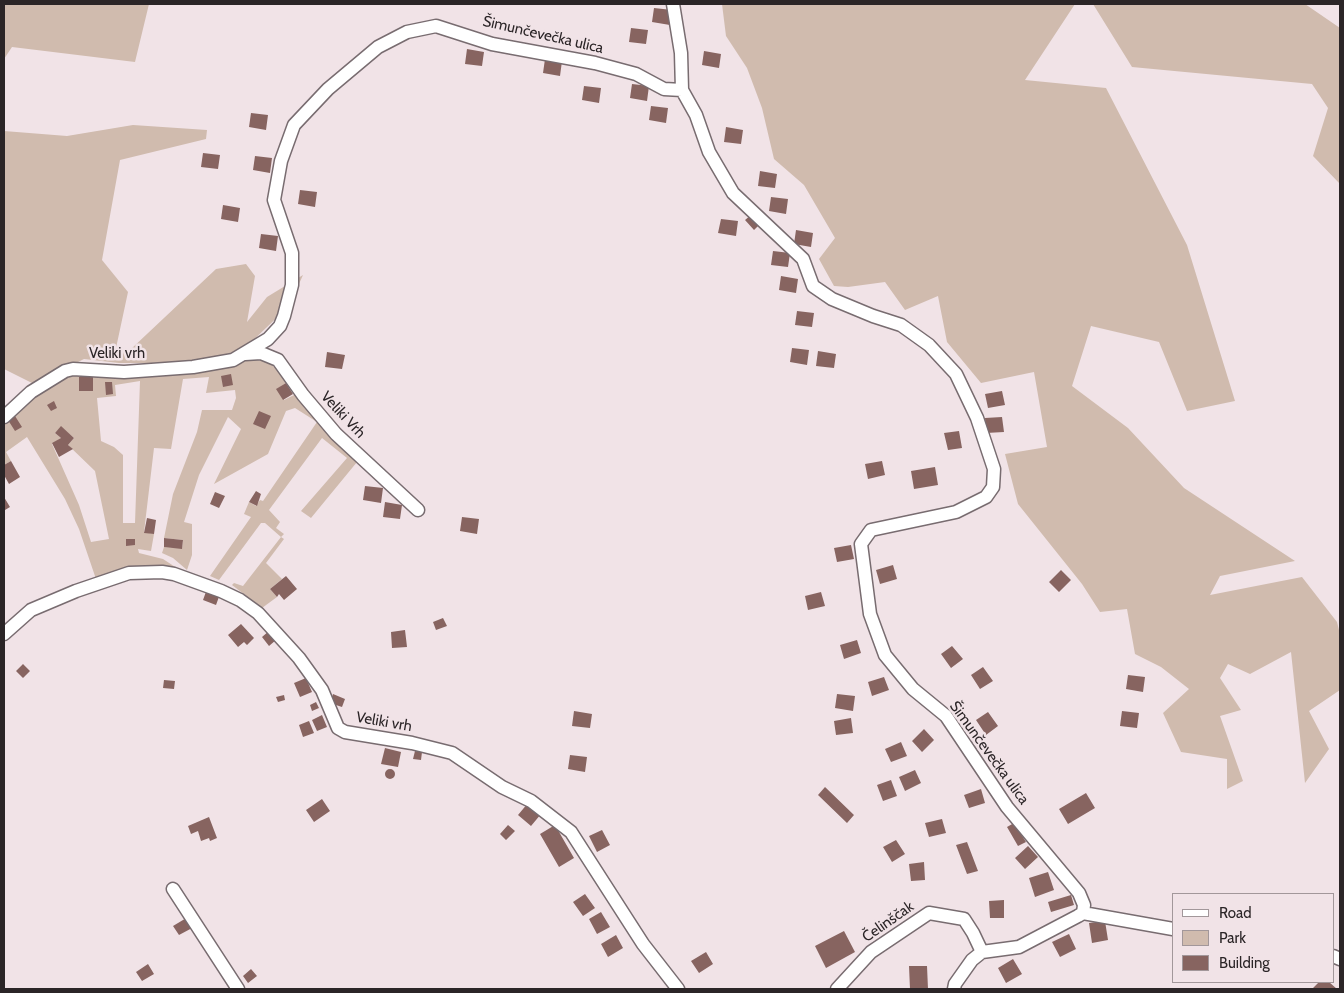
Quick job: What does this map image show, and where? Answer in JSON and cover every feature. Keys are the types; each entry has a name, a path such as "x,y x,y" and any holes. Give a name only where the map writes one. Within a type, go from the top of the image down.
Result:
{"street":[{"name":"Šimunčevečka ulica","path":"673,4 681,53 682,90 696,115 708,152 733,193 803,259 813,286 832,299 901,325 929,344 956,374 977,418 994,468 993,487 986,497 956,512 871,530 861,544 870,614 885,655 913,688 946,716 1008,807 1079,893 1084,905 1083,913"},
{"name":"Šimunčevečka ulica","path":"244,354 268,339 280,326 292,285 292,253 274,200 281,161 294,125 328,89 378,47 407,32 436,26 492,44 595,63 636,74 664,88 682,90"},
{"name":"Veliki vrh","path":"4,416 31,392 65,370 124,372 193,367 233,360 244,354"},
{"name":"Veliki Vrh","path":"244,354 260,354 278,360 303,395 336,434 418,510"},
{"name":"Veliki vrh","path":"4,634 32,610 47,603 115,577 137,572 174,574 240,600 258,613 298,658 322,690 338,728 345,732 412,743 452,753 502,787 531,801 572,832 644,944 678,989"},
{"path":"173,889 238,989"},
{"name":"Čelinščak","path":"837,989 871,952 929,913 964,919 974,933 982,952"},
{"path":"954,989 955,984 972,960 982,952 1019,948 1083,913 1172,929"}],"green space":[{"path":"4,4 149,4 135,62 12,47 4,59"},
{"path":"722,4 1075,4 1025,80 1106,88 1187,245 1235,401 1187,411 1159,342 1091,326 1072,386 1128,428 1184,488 1295,561 1220,576 1210,595 1302,577 1337,622 1340,634 1340,690 1309,711 1329,749 1305,783 1291,652 1250,674 1228,664 1220,678 1241,710 1220,716 1243,781 1227,789 1227,759 1181,752 1163,713 1189,689 1161,667 1135,654 1127,609 1100,612 1082,584 1018,504 1005,454 1047,447 1034,372 981,383 947,342 938,296 905,310 885,282 848,287 834,286 819,259 835,238 804,185 774,159 762,108 747,68 726,36"},
{"path":"1093,4 1305,4 1340,28 1340,184 1313,156 1328,108 1312,84 1132,67"},
{"path":"133,125 207,130 206,139 120,160 102,260 128,292 116,348 130,350 216,269 246,264 255,276 247,322 267,297 303,275 289,306 245,348 215,358 166,363 119,363 84,359 34,384 4,369 4,131 67,136"},
{"path":"246,358 268,362 278,370 286,383 277,389 284,400 296,394 357,462 311,518 301,511 347,458 322,438 269,510 280,522 276,528 284,534 281,537 265,523 261,523 219,580 210,576 251,517 244,514 249,502 256,506 260,500 263,501 317,422 295,408 286,411 268,454 214,484 241,429 228,417 199,475 184,522 192,524 192,555 187,570 173,558 162,553 164,547 182,548 183,540 164,538 173,494 197,432 202,410 232,410 236,398 235,390 206,393 209,377 183,379 171,449 154,448 144,532 154,534 151,551 138,549 139,553 163,559 186,574 97,582 79,529 65,499 27,437 6,452 11,461 4,465 4,421 49,382 79,373 79,391 93,391 93,377","holes":["140,381 135,523 123,523 123,455 114,447 101,441 97,398 116,396 115,385","61,427 74,438 68,445 95,471 109,539 91,542 79,505 52,444 61,438 55,433"]},
{"path":"281,537 284,539 266,563 282,579 270,589 277,597 262,608 232,585 234,583 243,586"}],"building":[{"path":"654,8 672,10 670,25 652,22"},
{"path":"631,28 648,30 646,44 629,42"},
{"path":"467,49 484,52 482,66 465,64"},
{"path":"704,51 721,54 719,68 702,65"},
{"path":"545,59 562,61 560,76 543,73"},
{"path":"632,84 649,86 647,101 630,98"},
{"path":"584,86 601,88 599,103 582,100"},
{"path":"651,106 668,108 666,123 649,120"},
{"path":"251,113 268,115 266,130 249,127"},
{"path":"726,127 743,130 741,144 724,142"},
{"path":"203,153 220,155 218,169 201,167"},
{"path":"255,156 272,158 270,173 253,170"},
{"path":"760,171 777,174 775,188 758,186"},
{"path":"300,190 317,192 315,207 298,204"},
{"path":"771,197 788,199 786,214 769,211"},
{"path":"223,205 240,208 238,222 221,219"},
{"path":"751,215 760,224 754,230 745,220"},
{"path":"721,219 738,221 736,236 718,233"},
{"path":"796,230 813,233 811,247 794,244"},
{"path":"261,234 278,236 276,251 259,248"},
{"path":"773,251 790,253 788,267 771,265"},
{"path":"781,276 798,279 796,293 779,290"},
{"path":"797,311 814,313 812,327 795,325"},
{"path":"792,348 809,350 807,365 790,362"},
{"path":"818,351 836,354 834,368 816,366"},
{"path":"327,352 345,355 342,369 325,367"},
{"path":"231,374 233,385 223,387 221,376"},
{"path":"79,377 93,377 93,391 79,391"},
{"path":"105,382 112,382 113,394 106,395"},
{"path":"286,383 293,394 283,400 276,389"},
{"path":"1002,391 1005,405 988,408 985,394"},
{"path":"54,401 57,408 51,411 47,405"},
{"path":"259,411 271,416 265,429 253,424"},
{"path":"15,416 22,427 15,431 8,420"},
{"path":"1002,417 1004,432 986,433 985,418"},
{"path":"61,426 74,438 68,445 73,449 59,457 52,443 61,438 55,433"},
{"path":"959,431 962,448 948,450 944,433"},
{"path":"11,461 20,477 9,484 4,475 4,465"},
{"path":"882,461 885,475 868,479 865,464"},
{"path":"935,467 938,485 914,489 911,471"},
{"path":"365,486 383,488 381,503 363,500"},
{"path":"256,491 261,494 257,506 249,502"},
{"path":"215,492 225,496 219,508 210,504"},
{"path":"4,497 10,507 5,510 4,508"},
{"path":"385,502 402,505 400,519 383,517"},
{"path":"462,517 479,519 477,534 460,531"},
{"path":"147,518 156,520 154,534 144,533"},
{"path":"164,538 183,540 182,549 164,547"},
{"path":"126,539 135,539 135,545 126,546"},
{"path":"851,545 854,559 837,562 834,548"},
{"path":"893,565 897,579 880,584 876,570"},
{"path":"1061,570 1071,580 1059,592 1049,582"},
{"path":"286,576 297,589 284,600 279,594 277,597 270,589"},
{"path":"207,589 220,594 216,605 203,600"},
{"path":"821,592 825,606 808,610 805,596"},
{"path":"443,618 447,626 436,630 433,622"},
{"path":"241,624 254,638 247,645 244,642 238,647 228,635"},
{"path":"405,630 407,647 392,648 391,632"},
{"path":"269,631 276,640 269,646 262,637"},
{"path":"857,640 861,653 844,659 840,645"},
{"path":"952,646 963,659 951,668 941,654"},
{"path":"23,664 30,671 23,678 16,671"},
{"path":"983,667 993,681 980,689 971,675"},
{"path":"1128,675 1145,677 1143,692 1126,689"},
{"path":"884,677 889,690 872,696 868,682"},
{"path":"306,678 312,692 300,697 294,683"},
{"path":"164,680 175,681 174,689 163,688"},
{"path":"333,694 345,699 342,707 330,703"},
{"path":"837,694 855,696 853,711 835,708"},
{"path":"284,695 285,700 278,702 276,697"},
{"path":"316,702 319,708 312,711 310,705"},
{"path":"574,711 592,714 590,728 572,726"},
{"path":"1122,711 1139,713 1137,728 1120,726"},
{"path":"988,712 998,726 986,735 976,720"},
{"path":"322,715 327,727 317,731 312,720"},
{"path":"851,718 853,733 836,735 834,721"},
{"path":"309,721 314,733 303,737 299,725"},
{"path":"924,729 934,740 922,752 912,741"},
{"path":"901,742 907,756 891,762 885,749"},
{"path":"385,748 401,752 398,767 381,764"},
{"path":"415,751 422,752 421,760 413,759"},
{"path":"570,755 587,757 585,772 568,769"},
{"path":"390,769 395,774 390,779 385,774"},
{"path":"915,770 921,783 905,791 899,777"},
{"path":"891,780 897,796 883,801 877,785"},
{"path":"825,787 854,815 847,823 818,795"},
{"path":"981,789 985,803 969,808 964,795"},
{"path":"1086,793 1095,808 1068,824 1059,809"},
{"path":"322,799 330,811 314,822 306,810"},
{"path":"528,803 541,814 531,826 518,815"},
{"path":"209,817 217,838 210,841 209,838 201,841 198,831 191,834 188,826"},
{"path":"942,819 946,833 929,837 925,823"},
{"path":"1014,823 1026,842 1018,846 1007,827"},
{"path":"508,825 515,831 506,840 500,834"},
{"path":"555,825 574,858 559,867 540,834"},
{"path":"602,830 610,845 597,852 589,836"},
{"path":"896,840 905,854 892,862 883,847"},
{"path":"967,842 978,871 967,874 956,845"},
{"path":"1028,846 1038,857 1025,869 1015,858"},
{"path":"924,862 925,880 911,881 909,864"},
{"path":"1048,872 1054,890 1035,897 1029,878"},
{"path":"585,894 595,908 583,916 573,902"},
{"path":"1071,895 1074,905 1051,912 1048,902"},
{"path":"1004,900 1004,918 990,918 989,901"},
{"path":"601,912 610,927 597,934 589,919"},
{"path":"188,917 194,927 179,935 173,926"},
{"path":"1105,921 1108,940 1092,943 1089,923"},
{"path":"844,931 855,952 826,968 815,946"},
{"path":"1069,934 1076,949 1060,957 1052,942"},
{"path":"616,935 623,948 608,957 601,944"},
{"path":"706,952 713,964 699,973 691,961"},
{"path":"1013,959 1022,974 1006,983 998,968"},
{"path":"148,964 154,974 142,981 136,972"},
{"path":"909,966 927,966 928,989 910,989"},
{"path":"251,969 257,976 248,983 243,976"},
{"path":"1318,983 1330,983 1337,989 1312,989"}]}
